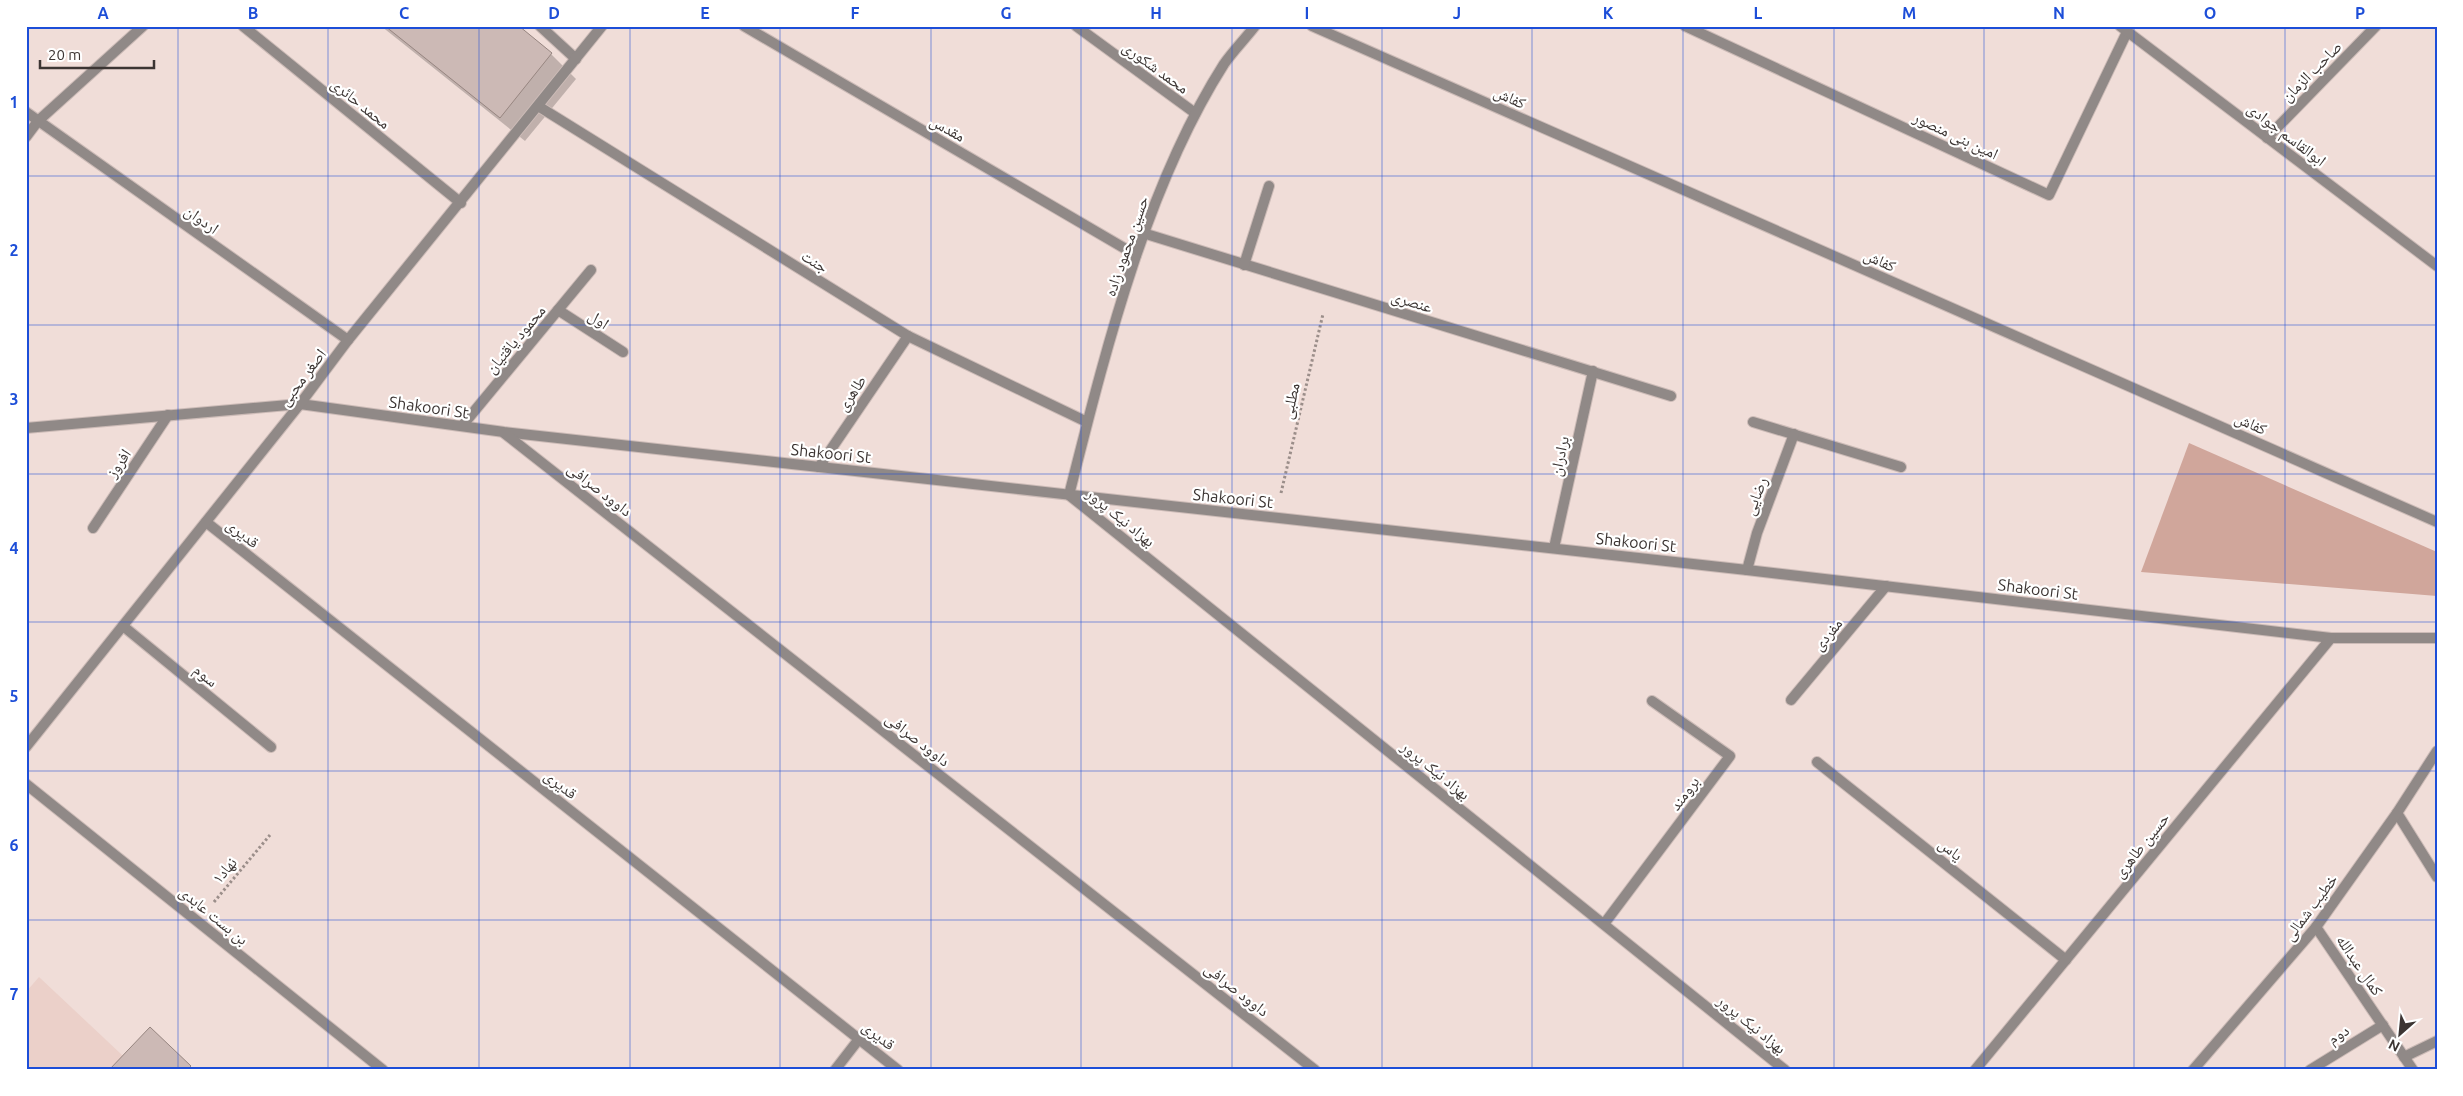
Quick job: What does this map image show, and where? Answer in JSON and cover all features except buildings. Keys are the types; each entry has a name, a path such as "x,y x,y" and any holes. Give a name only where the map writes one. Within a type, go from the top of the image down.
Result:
{"street":[{"path":"26,137 38,121 143,26"},
{"name":"محمد حائری","path":"243,26 461,203"},
{"path":"540,26 576,59"},
{"name":"اصغر محبی","path":"26,747 300,404 348,340 461,203 602,26"},
{"name":"مقدس","path":"744,26 1136,255"},
{"name":"محمد شکوری","path":"1076,26 1194,113"},
{"name":"حسین محمود زاده","path":"1069,495 1087,422 1143,233 1194,113 1225,62 1255,26"},
{"name":"کفاش","path":"1312,26 2437,522"},
{"name":"امین بنی منصور","path":"1685,26 2049,195 2124,29"},
{"name":"صاحب الزمان","path":"2267,138 2376,26"},
{"name":"ابوالقاسم جوادی","path":"2124,29 2436,265"},
{"name":"جنت","path":"538,106 908,336 1087,422"},
{"name":"اردوان","path":"26,112 348,340"},
{"path":"1244,265 1269,186"},
{"name":"عنصری","path":"1143,233 1671,396"},
{"name":"محمود یاقتیان","path":"462,426 591,270"},
{"name":"اول","path":"558,310 623,352"},
{"name":"طاهری","path":"819,467 908,336"},
{"name":"برادران","path":"1554,548 1593,371"},
{"name":"Shakoori St","path":"26,428 300,404 504,432 1554,548 2331,638 2437,638"},
{"name":"افروز","path":"93,528 168,415"},
{"path":"1752,422 1901,468"},
{"name":"داوود صرافی","path":"504,432 1315,1070"},
{"name":"رضایی","path":"1747,570 1757,533 1794,434"},
{"name":"بهزاد نیک پرور","path":"1069,495 1784,1070"},
{"name":"قدیری","path":"206,522 898,1070"},
{"name":"مفردی","path":"1791,700 1886,586"},
{"name":"سوم","path":"123,626 271,747"},
{"name":"حسین طاهری","path":"1975,1070 2331,638"},
{"name":"برومند","path":"1604,924 1730,756 1652,701"},
{"name":"خطیب شمالی","path":"2194,1070 2316,927 2397,813 2437,751"},
{"name":"یاس","path":"1817,762 2066,960"},
{"name":"بن بست عابدی","path":"26,784 383,1070"},
{"path":"2397,813 2437,877"},
{"name":"کمال عبدالله","path":"2316,927 2413,1070"},
{"name":"دوم","path":"2310,1070 2382,1025"},
{"path":"835,1070 858,1039"},
{"path":"2404,1057 2437,1040"}],"path":[{"name":"مطلبی","path":"1275,518 1329,291"},
{"name":"نهاد۱","path":"198,921 270,835"}],"shaded area":[{"path":"2189,443 2437,552 2437,596 2141,572"},
{"path":"39,977 138,1070 26,1070 26,992"}]}
